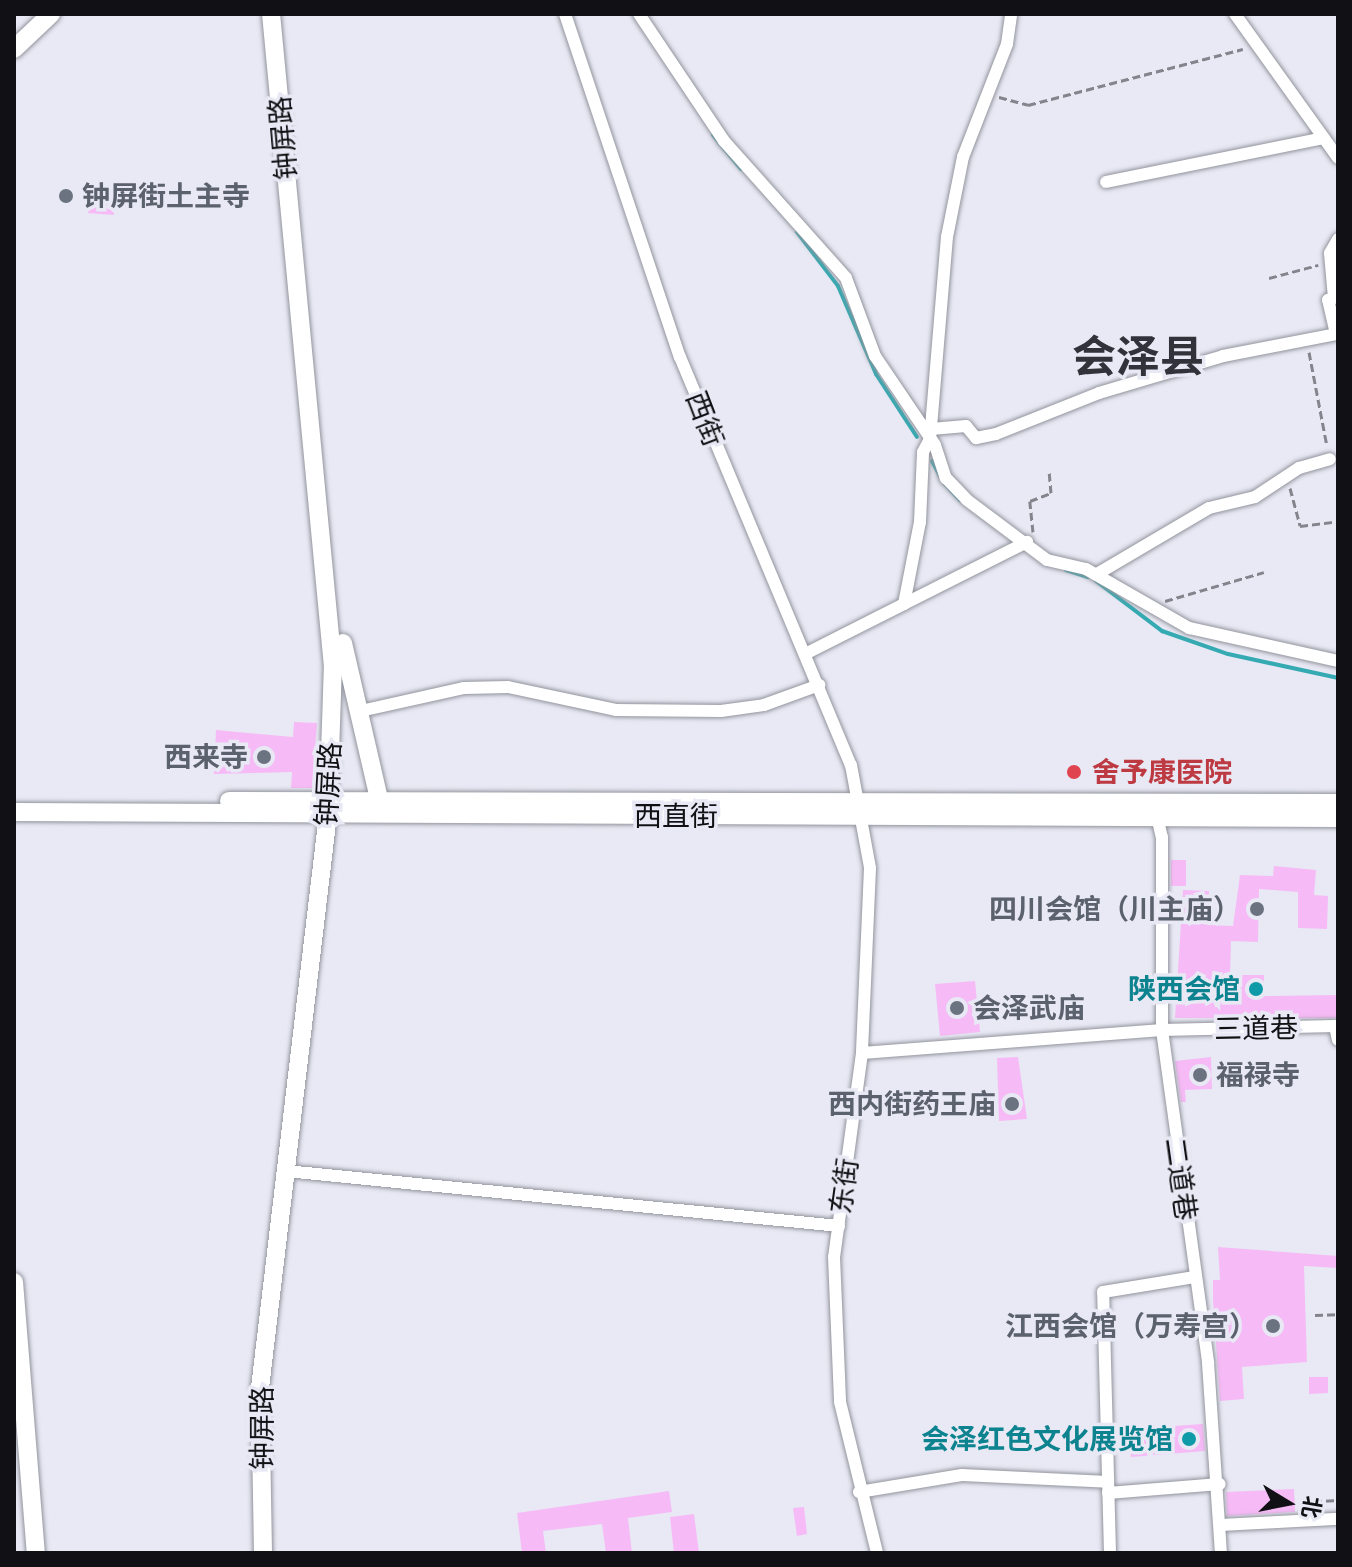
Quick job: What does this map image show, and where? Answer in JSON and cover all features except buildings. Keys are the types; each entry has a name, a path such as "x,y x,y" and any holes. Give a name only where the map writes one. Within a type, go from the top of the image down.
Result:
{"street":[{"path":"14,49 51,14"},
{"name":"钟屏路","path":"263,1553 260,1388 328,808 333,667 271,14"},
{"name":"钟屏路","path":"283,14 346,669 382,808"},
{"name":"西街","path":"565,14 630,222 686,372 807,653 858,810"},
{"path":"639,14 724,141 846,278 875,356 931,434 946,478 1047,560 1097,574 1189,628 1338,661"},
{"path":"904,604 920,522 923,452 931,434 947,237 963,157 987,94 1011,14"},
{"path":"1235,14 1338,158"},
{"path":"1106,182 1324,138"},
{"path":"931,434 966,426 976,438 996,434 1099,393 1223,356 1336,334 1328,300 1336,297 1329,261 1338,239"},
{"path":"1097,574 1209,508 1255,497 1286,477 1330,459"},
{"path":"807,653 1027,542"},
{"path":"356,712 464,688 508,687 616,710 721,711 764,705 819,685"},
{"name":"西直街","path":"14,802 328,808"},
{"name":"西直街","path":"1156,812 1338,803"},
{"name":"西直街","path":"14,812 328,808 858,810 1156,812 1338,818"},
{"name":"东街","path":"858,810 870,868 862,1053 834,1257 840,1402 859,1492 877,1553"},
{"name":"二道巷","path":"1156,812 1162,837 1162,1030 1220,1484 1221,1553"},
{"name":"三道巷","path":"1162,1030 1335,1026 1338,1040"},
{"path":"862,1053 1162,1030"},
{"path":"286,1171 839,1226"},
{"path":"1110,1553 1103,1292 1195,1277"},
{"path":"14,1282 36,1553"},
{"path":"859,1492 962,1475 1108,1488 1220,1484"},
{"path":"1222,1525 1338,1519"}],"path":[{"path":"987,94 1028,105 1258,45"},
{"path":"1269,278 1329,261"},
{"path":"1307,340 1330,459"},
{"path":"1027,542 1037,527 1030,501 1051,493 1049,472"},
{"path":"1286,477 1300,526 1338,521"},
{"path":"1151,607 1264,572"},
{"path":"1315,1315 1338,1314"},
{"path":"1302,1502 1338,1500"}],"waterway":[{"path":"713,135 741,169"},
{"path":"797,232 838,286 876,374 917,437"},
{"path":"932,461 940,476"},
{"path":"945,484 960,500"},
{"path":"1066,570 1088,577"},
{"path":"1096,581 1162,631 1228,654 1338,678"}],"place":[{"name":"钟屏街土主寺","path":"66,196"},
{"name":"西来寺","path":"264,757"},
{"name":"舍予康医院","path":"1074,772"},
{"name":"四川会馆（川主庙）","path":"1257,909"},
{"name":"陕西会馆","path":"1256,989"},
{"name":"会泽武庙","path":"957,1008"},
{"name":"福禄寺","path":"1200,1075"},
{"name":"西内街药王庙","path":"1012,1104"},
{"name":"江西会馆（万寿宫）","path":"1273,1326"},
{"name":"会泽红色文化展览馆","path":"1189,1439"}],"district":[{"name":"会泽县","path":"1138,356"}]}
